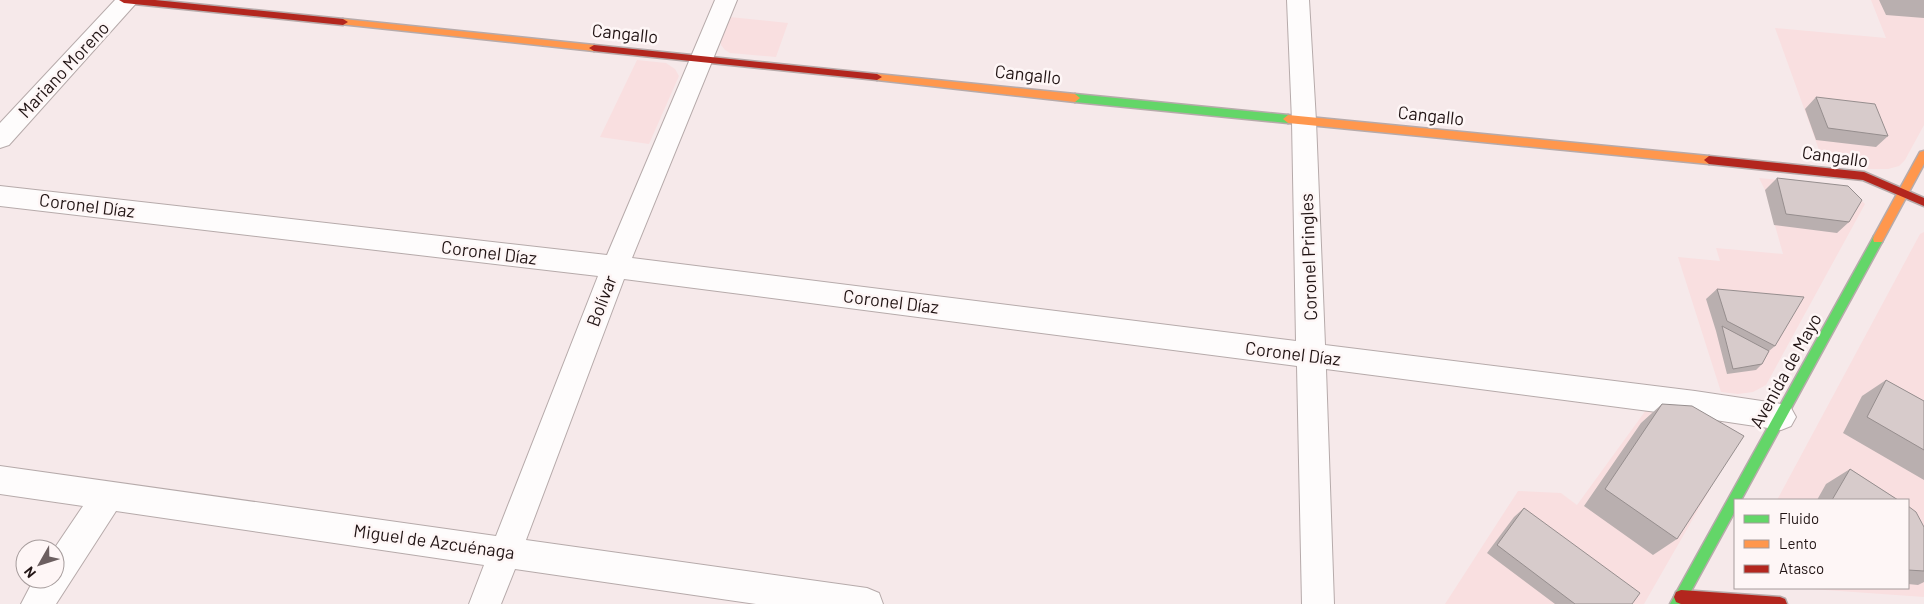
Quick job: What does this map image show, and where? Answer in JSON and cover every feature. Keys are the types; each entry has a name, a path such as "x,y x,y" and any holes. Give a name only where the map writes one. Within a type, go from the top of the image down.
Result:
{"street":[{"name":"Cangallo","path":"127,0 1304,121 1836,172 1864,176 1924,202"},
{"name":"Mariano Moreno","path":"0,139 127,0"},
{"name":"Bolívar","path":"485,604 614,267 726,0"},
{"name":"Coronel Pringles","path":"1298,0 1312,356 1318,604"},
{"name":"Avenida de Mayo","path":"1736,499 1924,155"},
{"name":"Coronel Díaz","path":"0,196 614,267 1695,404 1781,418"},
{"name":"Miguel de Azcuénaga","path":"0,480 107,497 867,604"},
{"path":"65,561 107,497"},
{"name":"Avenida de Mayo","path":"1679,600 1734,502"},
{"path":"37,604 47,589"},
{"path":"1679,600 1780,604"}],"shaded area":[{"path":"1871,0 1924,0 1924,125 1905,160 1899,166 1888,169 1869,169 1823,161 1775,28 1886,38"},
{"path":"730,17 788,23 776,57 730,53 725,50 721,45 721,40"},
{"path":"637,60 666,63 675,69 679,76 649,144 600,137"},
{"path":"1759,178 1842,186 1851,190 1865,204 1766,385 1753,392 1738,394 1721,392 1678,257 1720,261 1716,248 1783,254 1765,190"},
{"path":"1924,232 1924,597 1811,589 1909,589 1909,499 1778,499 1920,234"},
{"path":"1649,406 1715,418 1734,432 1737,442 1644,604 1445,604 1518,491 1561,493 1577,505"}],"building":[{"path":"1816,97 1875,104 1888,136 1828,128"},
{"path":"1777,178 1848,186 1862,200 1849,222 1786,214"},
{"path":"1717,289 1804,297 1775,346 1727,321"},
{"path":"1722,326 1769,351 1762,364 1733,369"},
{"path":"1886,380 1924,401 1924,450 1867,417"},
{"path":"1662,404 1692,406 1744,436 1677,539 1605,489"},
{"path":"1850,469 1896,499 1833,499"},
{"path":"1909,507 1916,512 1924,527 1924,571 1909,570"},
{"path":"1524,508 1640,593 1632,604 1575,604 1497,545"}],"traffic: fast":[{"path":"1075,98 1288,119"},
{"path":"1735,499 1878,239"},
{"path":"1677,604 1734,500"}],"traffic: slow":[{"path":"343,22 594,48"},
{"path":"877,77 1075,98"},
{"path":"1288,119 1709,160"},
{"path":"1878,239 1924,155"}],"traffic: jam":[{"path":"124,0 343,22"},
{"path":"594,48 877,77"},
{"path":"1709,160 1864,176 1924,202"},
{"path":"1681,597 1780,604"}]}
